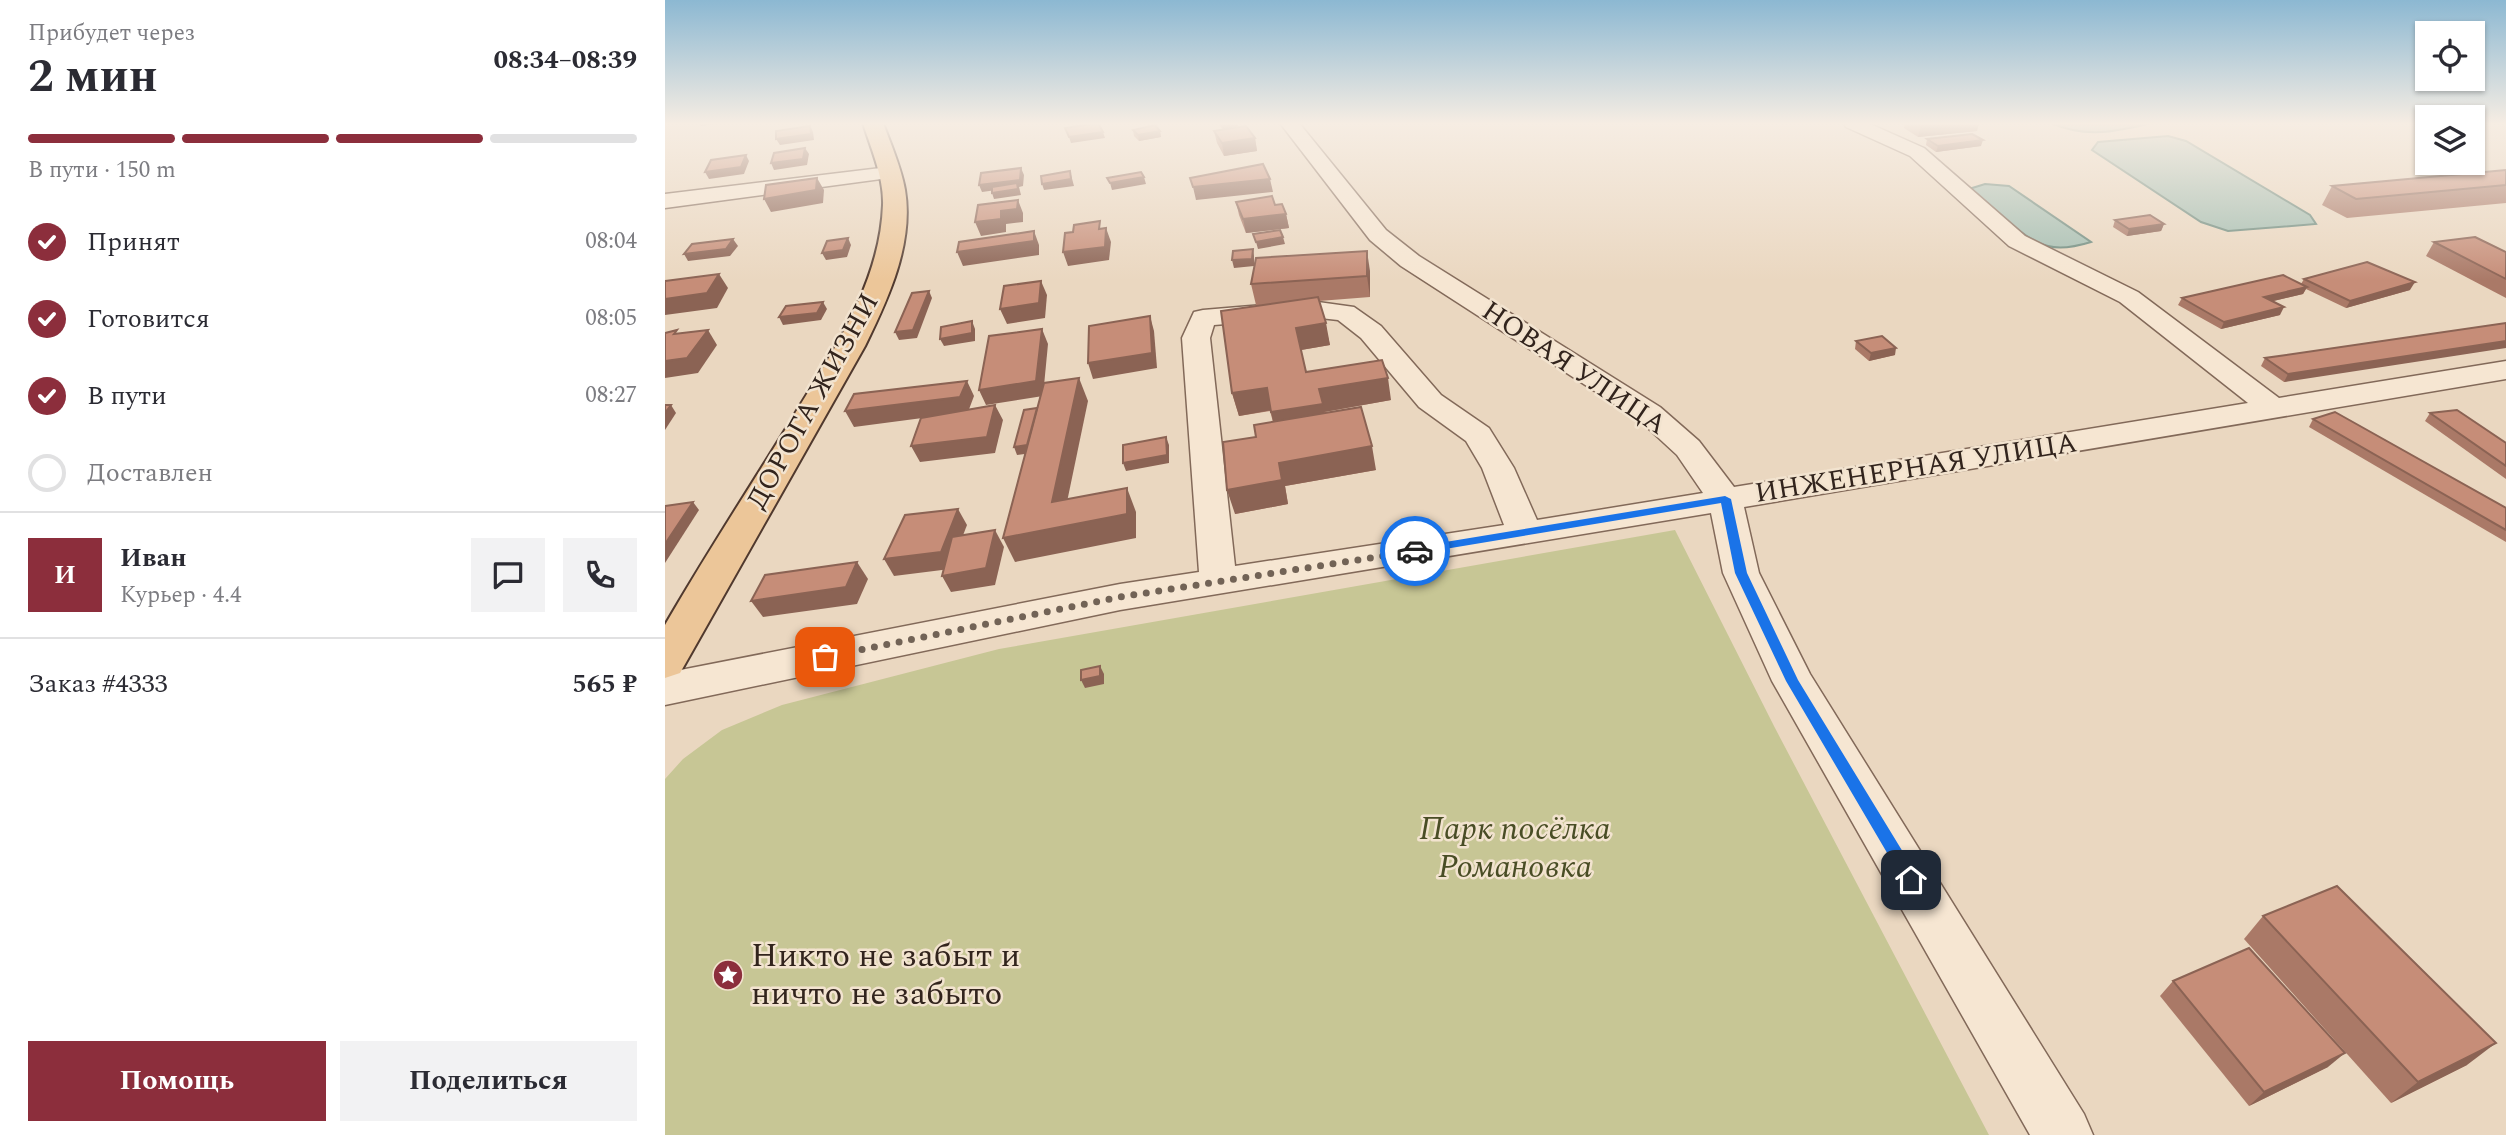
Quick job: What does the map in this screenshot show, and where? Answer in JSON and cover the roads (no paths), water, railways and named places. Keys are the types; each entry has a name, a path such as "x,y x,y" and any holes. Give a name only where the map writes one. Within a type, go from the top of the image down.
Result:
{"main road":[{"name":"ДОРОГА ЖИЗНИ","path":"665,662 843,356 870,304 885,266 892,233 895,203 890,176"}],"street":[{"path":"665,201 865,176"},
{"name":"НОВАЯ УЛИЦА","path":"1332,176 1378,235 1410,261 1649,413 1689,448 1725,499 1741,573 1793,681 2063,1135"},
{"path":"1944,176 2017,241 2129,297 2274,409"},
{"path":"1218,582 1196,338 1203,318 1311,309 1345,313 1371,332 1430,401 1478,435 1498,468 1525,533"},
{"name":"ИНЖЕНЕРНАЯ УЛИЦА","path":"665,689 1120,597 2274,409 2496,379"}],"place":[{"name":"Никто не забыт и ничто не забыто","path":"728,975"}],"park label":[{"name":"Парк посёлка Романовка","path":"1515,848"}]}
